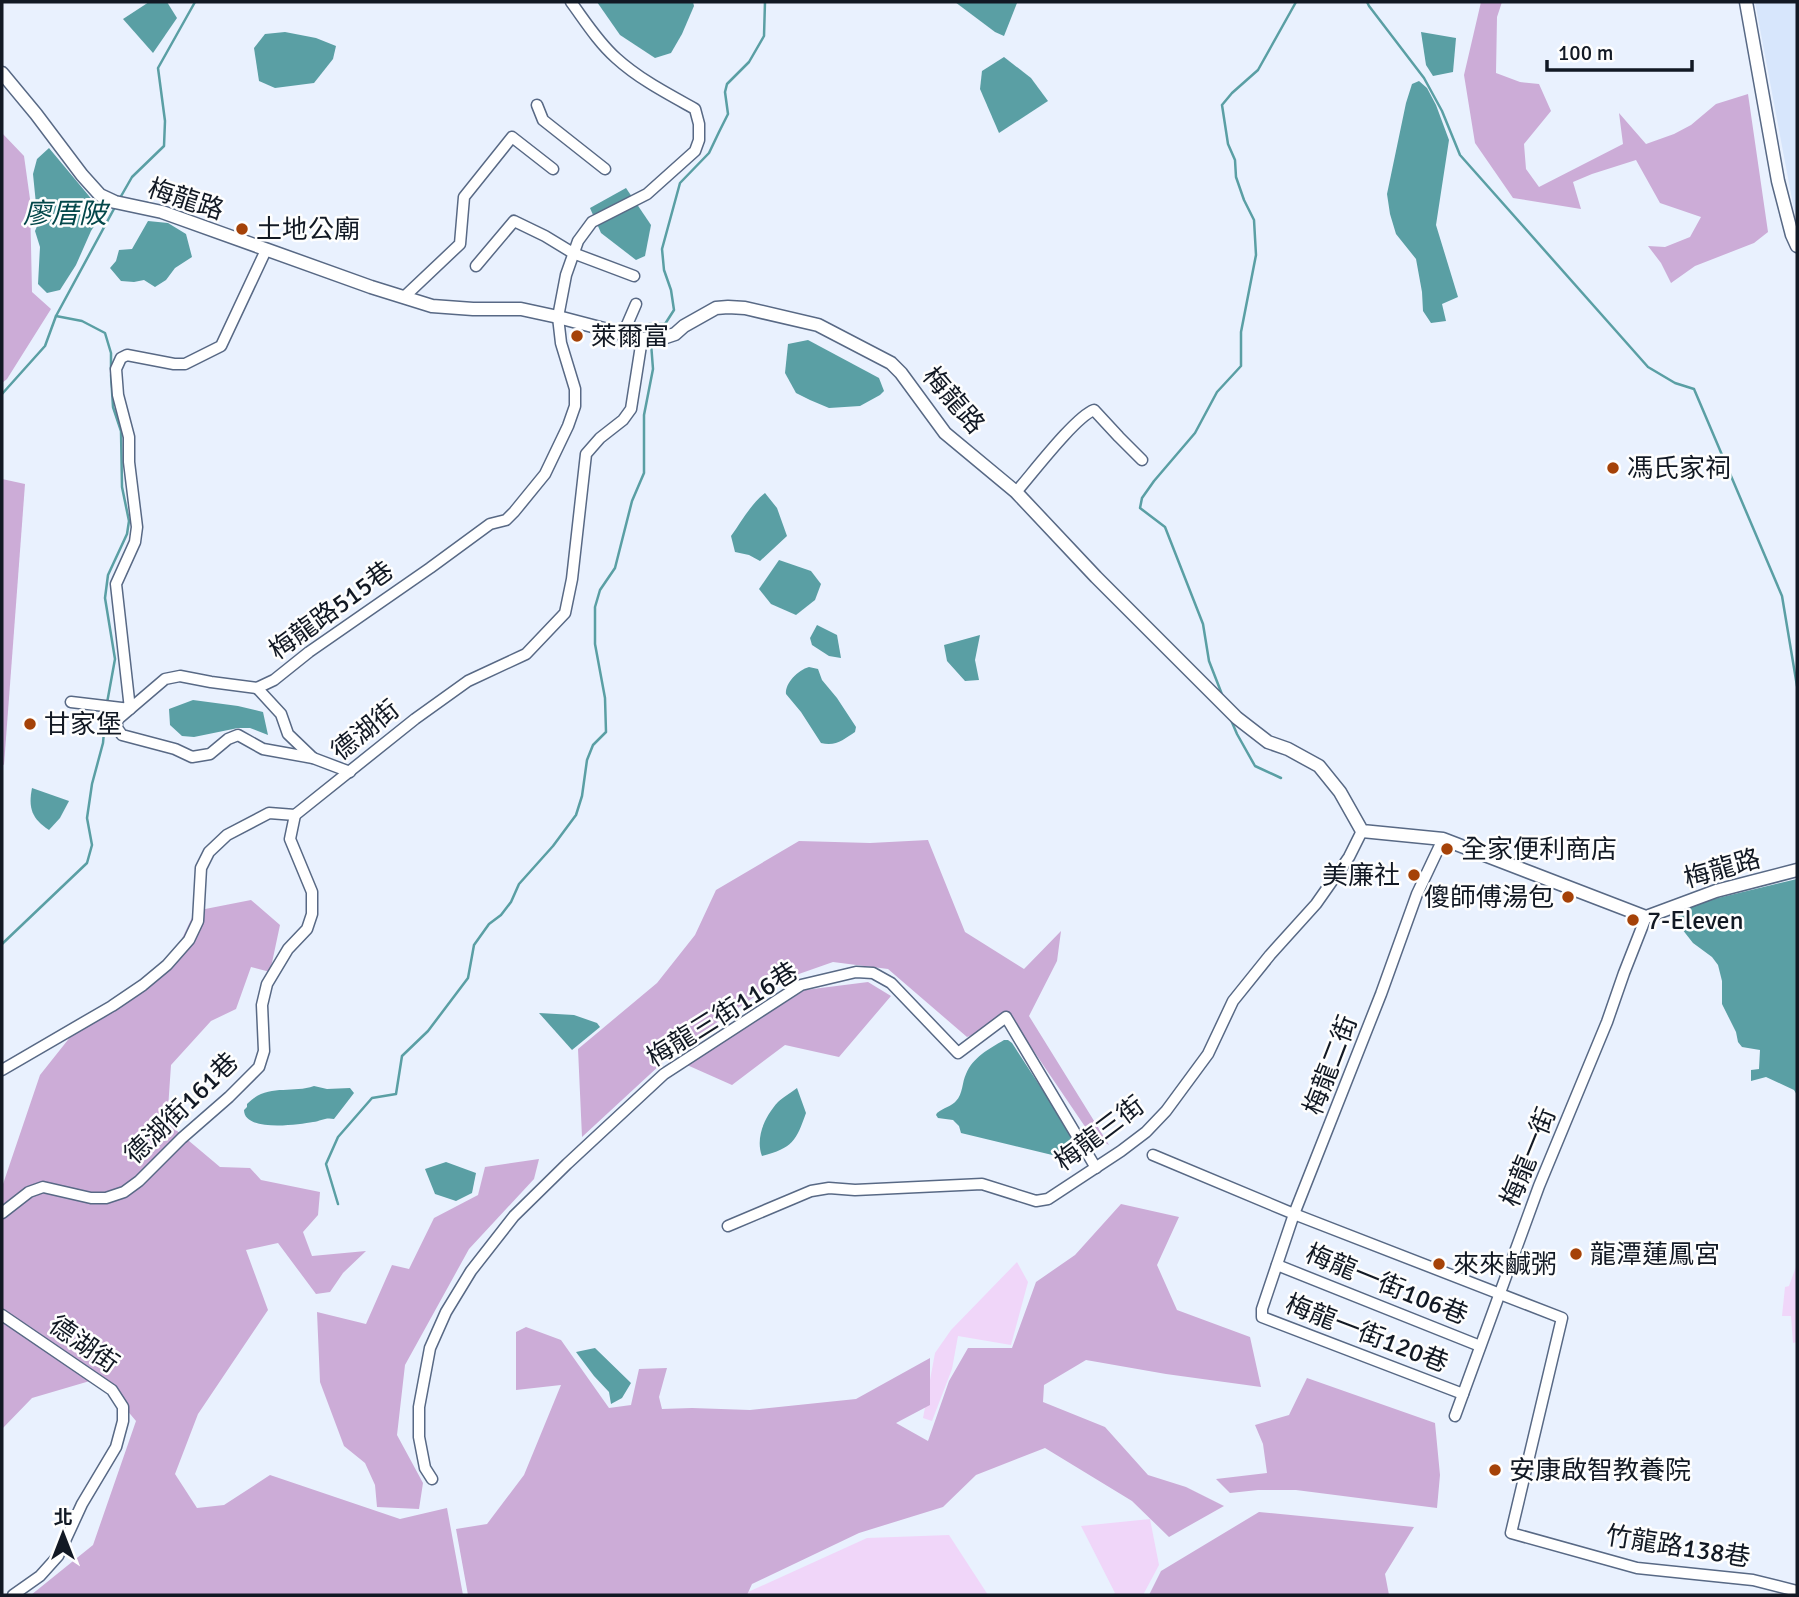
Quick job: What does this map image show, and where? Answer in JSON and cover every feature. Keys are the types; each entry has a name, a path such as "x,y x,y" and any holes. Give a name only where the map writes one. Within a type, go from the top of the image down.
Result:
{"street":[{"name":"梅龍路515巷","path":"130,709 158,684 173,677 257,688 274,680 309,652 490,524 506,520 545,474 575,406 575,388 561,343 558,317 566,275 578,241 592,222 647,194 695,151 699,140 695,109 661,90 617,59 595,36 571,2"},
{"path":"1746,2 1778,181 1791,235 1797,246"},
{"name":"梅龍路","path":"2,74 100,195 119,203 162,212 404,297 432,306 521,309 648,339 675,334 684,326 716,309 745,309 818,325 891,363 945,433 1016,492 1096,577 1235,715 1268,742 1288,749 1319,766 1340,793 1363,831"},
{"path":"537,105 543,120 605,169"},
{"path":"404,297 460,244 464,197 512,137 553,169"},
{"path":"476,266 513,222 545,236 573,253 634,276"},
{"path":"130,709 116,584 135,542 137,527 129,462 129,437 118,395 116,369 121,358 127,355 185,364 221,346 266,250"},
{"path":"623,334 636,304"},
{"name":"德湖街","path":"295,815 415,719 468,681 526,654 565,613 572,579 586,454 600,438 623,420 631,409 648,339"},
{"path":"1016,492 1069,430 1087,412 1094,410 1142,460"},
{"path":"257,688 281,714 288,734 313,758"},
{"path":"71,702 130,709"},
{"path":"130,709 117,720 117,728 122,735 175,749 192,757 210,754 228,739 238,735 263,749 313,758 350,772"},
{"path":"2,1070 112,1006 167,965 189,940 198,921 201,868 209,852 227,835 269,813 295,815"},
{"name":"德湖街161巷","path":"2,1213 29,1192 43,1187 91,1198 106,1198 124,1192 139,1181 258,1067 264,1051 262,1005 267,984 288,949 306,929 312,914 312,892 290,839 295,815"},
{"path":"1363,831 1443,839 1646,917"},
{"name":"梅龍三街","path":"729,1226 811,1191 829,1188 855,1190 982,1184 1036,1201 1048,1199 1146,1132 1166,1111 1208,1054 1234,1001 1270,955 1316,904 1349,857 1363,831"},
{"name":"梅龍二街","path":"1262,1309 1294,1214 1381,994 1417,894 1443,839"},
{"name":"梅龍路","path":"1646,917 1716,891 1797,870"},
{"name":"梅龍一街","path":"1455,1416 1539,1186 1607,1022 1646,917"},
{"name":"梅龍三街116巷","path":"432,1479 425,1468 419,1437 419,1407 430,1348 446,1312 471,1271 514,1216 664,1074 801,985 856,972 873,973 891,984 958,1054 1006,1017 1096,1168"},
{"path":"1153,1155 1294,1214 1499,1294"},
{"name":"梅龍一街106巷","path":"1277,1265 1480,1346"},
{"name":"竹龍路138巷","path":"1499,1294 1562,1318 1511,1533 1637,1568 1753,1580 1797,1591"},
{"name":"梅龍一街120巷","path":"1262,1309 1262,1317 1463,1394"},
{"name":"德湖街","path":"2,1315 112,1390 123,1407 123,1421 116,1447 82,1504 58,1556 40,1576 13,1595"}],"shaded area":[{"path":"1481,2 1502,2 1497,17 1496,73 1520,82 1539,84 1551,111 1524,144 1526,169 1539,187 1623,144 1619,113 1646,144 1691,125 1716,104 1748,94 1768,232 1754,243 1695,266 1671,283 1648,246 1665,247 1690,237 1701,217 1660,203 1636,160 1573,182 1581,209 1513,198 1475,143 1464,75"},
{"path":"1755,2 1797,2 1797,216 1794,210"},
{"path":"2,133 24,156 30,199 32,292 51,309 2,383"},
{"path":"2,479 25,484 4,765 2,764"},
{"path":"928,840 965,932 1024,969 1061,931 1057,961 1029,1016 1109,1145 1090,1134 1012,1019 967,1037 888,969 833,962 776,982 674,1052 582,1137 578,1049 657,983 695,935 716,890 799,841 870,843"},
{"path":"251,900 280,925 270,972 251,967 236,1009 211,1021 171,1065 168,1109 176,1130 220,1167 250,1168 261,1180 320,1192 318,1215 303,1232 312,1256 366,1251 343,1273 330,1292 316,1294 278,1243 246,1250 268,1310 198,1414 175,1474 197,1508 224,1505 270,1475 400,1519 447,1508 463,1595 31,1595 93,1545 136,1421 100,1378 32,1398 2,1429 2,1187 40,1075 71,1036 171,962 195,911"},
{"path":"868,982 891,996 839,1057 785,1045 732,1085 687,1065 805,990"},
{"path":"539,1159 534,1179 469,1249 405,1365 397,1435 423,1483 419,1509 377,1507 375,1485 365,1463 344,1446 320,1382 317,1312 366,1324 392,1265 409,1269 434,1218 478,1195 485,1167"},
{"path":"1121,1204 1179,1217 1157,1265 1177,1310 1250,1337 1261,1387 1086,1360 1044,1385 1043,1402 1105,1427 1148,1475 1186,1487 1224,1506 1169,1537 1132,1501 1045,1448 976,1475 943,1507 859,1533 752,1584 747,1595 468,1595 456,1529 487,1524 524,1475 561,1385 516,1390 516,1332 526,1327 561,1340 609,1408 631,1405 639,1369 667,1368 659,1397 662,1409 750,1410 856,1399 930,1358 930,1405 896,1423 928,1441 949,1381 968,1348 1012,1348 1036,1282 1075,1255"},
{"path":"1017,1262 1028,1282 1011,1345 958,1336 952,1369 932,1421 923,1418 935,1353 951,1330"},
{"path":"1797,1264 1797,1342 1793,1343 1791,1316 1782,1316 1785,1287 1789,1286"},
{"path":"1307,1378 1435,1423 1440,1475 1437,1508 1296,1490 1230,1493 1216,1479 1267,1473 1263,1444 1255,1425 1289,1415"},
{"path":"1259,1512 1414,1527 1385,1574 1389,1595 1149,1595 1161,1571"},
{"path":"1150,1519 1159,1565 1143,1595 1112,1595 1115,1593 1081,1526"},
{"path":"949,1535 988,1595 748,1595 748,1592 867,1538"}],"water":[{"path":"149,2 167,2 177,18 153,53 123,19"},
{"path":"597,2 693,2 694,6 671,53 655,58 620,35"},
{"path":"955,2 1015,2 1017,3 1004,36"},
{"path":"285,32 316,38 336,46 333,59 314,83 275,88 259,81 254,48 265,34"},
{"path":"1421,32 1456,38 1453,72 1433,76 1426,65"},
{"path":"1004,57 1031,78 1048,101 999,133 980,89 982,71"},
{"path":"1419,81 1427,88 1436,105 1449,140 1436,225 1458,297 1442,304 1446,321 1431,323 1423,311 1416,259 1396,234 1387,194 1406,103 1412,84"},
{"name":"廖厝陂","path":"49,148 99,208 100,217 60,290 47,293 38,284 40,247 35,231 38,224 33,174 37,159"},
{"path":"626,188 651,225 645,256 636,260 601,233 590,208"},
{"path":"148,221 168,223 186,234 192,257 175,268 166,280 155,287 144,280 121,281 110,268 116,261 119,250 132,249"},
{"path":"808,340 879,378 884,391 860,406 829,408 796,393 785,373 788,344"},
{"path":"765,493 777,508 787,536 760,561 735,552 731,536"},
{"path":"779,560 811,571 821,584 815,600 796,615 771,604 759,589"},
{"path":"817,625 837,635 841,658 829,656 812,645 810,638"},
{"path":"980,635 975,660 979,680 965,681 947,661 944,645"},
{"path":"809,667 818,669 822,680 856,727 855,732 840,742 821,743 786,694 793,678"},
{"path":"193,700 263,712 268,735 250,728 238,728 194,737 182,736 170,725 169,709"},
{"path":"32,788 69,801 60,818 49,830 39,822 33,812"},
{"path":"1797,879 1797,1095 1794,1090 1766,1077 1751,1081 1751,1070 1759,1069 1760,1050 1742,1047 1738,1042 1722,1004 1722,981 1718,965 1693,943 1682,929 1685,923 1677,914 1689,905"},
{"path":"539,1013 574,1015 597,1023 600,1027 572,1050"},
{"path":"1004,1040 1012,1043 1083,1152 1080,1158 1073,1160 961,1133 953,1120 938,1118 936,1115 958,1098 966,1074 973,1063"},
{"path":"314,1086 327,1089 350,1088 354,1093 334,1119 272,1125 253,1122 246,1117 244,1110 247,1104 263,1093"},
{"path":"797,1088 806,1113 796,1137 781,1150 762,1156 760,1142 765,1120 778,1102"},
{"path":"446,1162 476,1173 472,1193 456,1201 435,1194 425,1169"},
{"path":"595,1348 631,1383 622,1398 611,1404 609,1392 576,1352"}],"waterway":[{"path":"120,198 132,177 164,146 165,121 158,68 195,2"},
{"path":"650,336 649,324 665,324 674,310 662,249 680,183 709,153 728,114 725,92 727,84 749,62 764,36 765,2"},
{"path":"1223,697 1209,661 1203,624 1165,527 1140,508 1142,498 1154,481 1195,433 1217,392 1241,366 1241,332 1256,255 1254,220 1236,177 1235,160 1228,144 1222,105 1258,70 1296,2"},
{"path":"1367,2 1424,78 1442,111 1460,155 1648,367 1675,383 1694,389 1782,596 1797,686"},
{"path":"2,394 45,346 56,316 115,207"},
{"path":"56,316 82,321 105,333 111,353 111,369"},
{"path":"338,1204 326,1164 338,1137 372,1098 396,1094 402,1056 428,1031 468,978 474,945 489,924 501,915 511,902 519,884 576,815 582,796 587,760 593,745 606,732 605,698 595,644 595,607 600,590 615,568 632,501 644,473 644,415 653,369 651,343"},
{"path":"107,703 115,659 105,598 108,575 127,534 129,521 122,487 121,431 113,407 111,375"},
{"path":"2,944 87,863 92,845 87,818 92,784 103,743 106,710"},
{"path":"1231,720 1255,766 1281,778"}],"place":[{"name":"土地公廟","path":"242,229"},
{"name":"萊爾富","path":"577,336"},
{"name":"馮氏家祠","path":"1613,468"},
{"name":"甘家堡","path":"30,724"},
{"name":"全家便利商店","path":"1447,849"},
{"name":"美廉社","path":"1414,875"},
{"name":"傻師傅湯包","path":"1568,897"},
{"name":"7-Eleven","path":"1633,920"},
{"name":"龍潭蓮鳳宮","path":"1576,1254"},
{"name":"來來鹹粥","path":"1439,1264"},
{"name":"安康啟智教養院","path":"1495,1470"}]}
